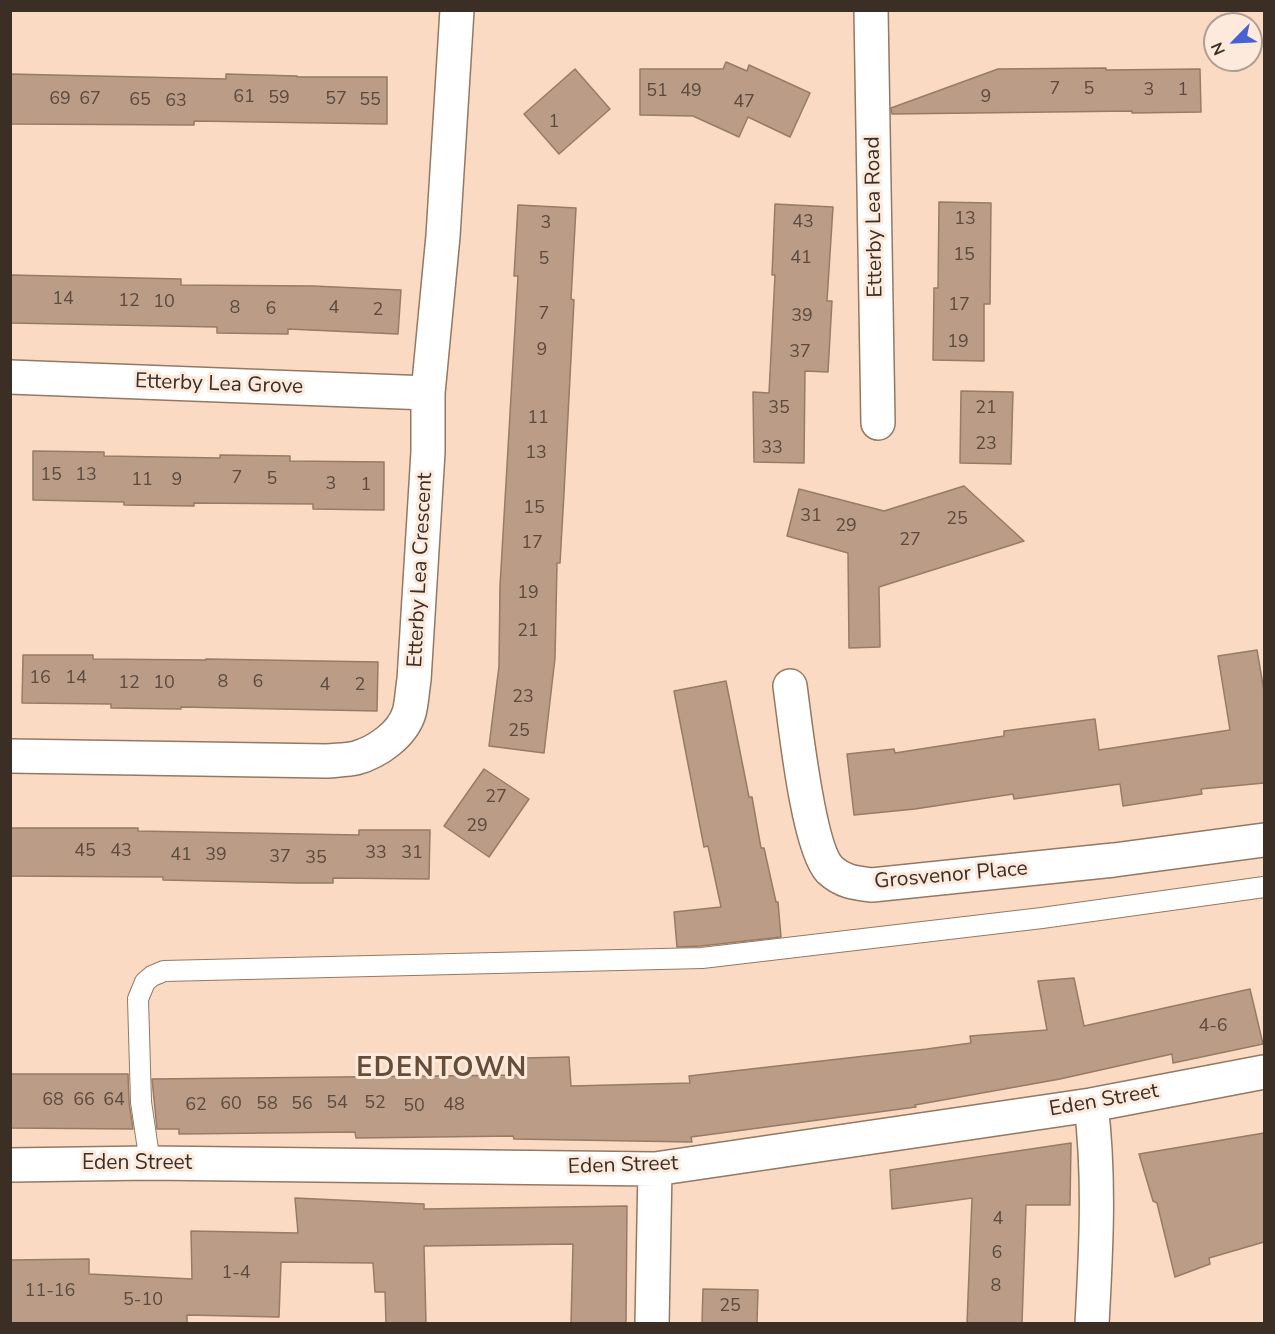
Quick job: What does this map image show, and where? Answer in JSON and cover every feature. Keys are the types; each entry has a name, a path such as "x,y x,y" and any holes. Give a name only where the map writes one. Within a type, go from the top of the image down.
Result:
{"street":[{"name":"Etterby Lea Crescent","path":"10,756 327,760 353,758 369,753 386,742 400,729 409,714 414,680 428,452 428,393 443,236 457,10"},
{"name":"Etterby Lea Road","path":"871,10 878,423"},
{"name":"Etterby Lea Grove","path":"10,377 428,393"},
{"name":"Grosvenor Place","path":"790,686 810,817 821,854 829,869 847,882 872,885 1026,870 1264,840"},
{"name":"Eden Street","path":"10,1165 150,1163 655,1169 1091,1105 1264,1072"},
{"path":"1091,1105 1096,1145 1095,1276 1092,1323"},
{"path":"652,1323 655,1169"}],"lane":[{"path":"150,1163 141,1102 138,999 145,982 164,971 702,958 1042,918 1264,887"}],"building":[{"path":"726,62 747,71 749,65 810,93 790,137 748,117 739,137 693,116 640,115 640,69 723,69"},
{"path":"1106,68 1106,70 1200,69 1201,112 892,114 891,108 998,69"},
{"path":"575,69 610,109 559,154 524,114"},
{"path":"10,74 226,79 226,74 387,77 387,124 194,121 194,125 10,124"},
{"path":"939,202 991,203 990,304 984,304 984,361 933,360 934,288 938,288"},
{"path":"775,204 833,207 827,301 832,301 828,372 805,371 804,463 754,462 753,392 769,393 775,275 772,275"},
{"path":"518,205 576,208 571,299 574,300 564,493 560,563 557,563 555,658 544,753 489,746 499,666 500,586 518,276 514,276"},
{"path":"11,275 181,279 181,285 313,286 401,290 398,334 288,329 288,334 217,333 217,327 10,323"},
{"path":"961,391 1013,392 1011,464 960,463"},
{"path":"33,451 104,452 104,456 220,458 220,455 290,456 290,461 384,462 384,510 313,509 313,504 124,505 124,502 33,500"},
{"path":"964,486 1024,541 879,587 880,647 849,648 848,553 787,536 799,489 884,511"},
{"path":"1257,650 1264,691 1264,783 1201,789 1202,794 1123,806 1120,784 1014,799 1013,794 915,809 854,815 847,754 894,749 895,753 1004,736 1004,731 1095,719 1099,750 1230,730 1218,656"},
{"path":"23,655 93,655 93,659 378,662 377,711 111,708 111,704 22,703"},
{"path":"726,681 761,848 764,848 776,902 778,902 781,937 677,947 674,912 721,907 708,846 704,847 674,691"},
{"path":"484,769 529,799 489,857 444,826"},
{"path":"10,828 138,828 138,831 359,835 359,830 430,830 429,879 333,878 333,883 298,883 163,880 163,877 10,876"},
{"path":"1074,978 1084,1026 1250,989 1263,1044 1173,1063 1172,1054 1060,1079 915,1105 916,1107 691,1137 692,1142 514,1139 513,1136 356,1138 355,1132 179,1134 179,1129 157,1129 152,1079 526,1075 524,1058 569,1057 571,1086 690,1083 689,1076 971,1043 970,1036 1047,1030 1038,981"},
{"path":"10,1074 128,1074 133,1129 10,1128"},
{"path":"1264,1133 1264,1242 1209,1258 1210,1264 1175,1277 1157,1203 1153,1201 1139,1154"},
{"path":"1071,1143 1070,1205 1026,1205 1022,1323 967,1323 972,1198 892,1209 890,1170"},
{"path":"295,1198 424,1204 424,1209 627,1206 626,1323 571,1323 573,1244 424,1246 426,1323 386,1323 385,1292 375,1292 373,1263 281,1262 279,1317 187,1315 187,1323 10,1323 10,1260 89,1259 89,1274 192,1279 191,1231 298,1233"},
{"path":"703,1289 758,1290 757,1323 702,1323"}],"district":[{"name":"EDENTOWN","path":"442,1069"}]}
